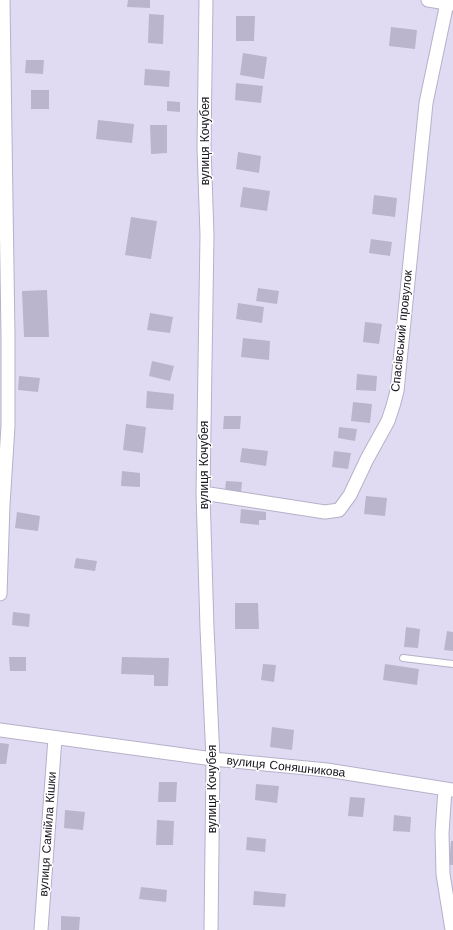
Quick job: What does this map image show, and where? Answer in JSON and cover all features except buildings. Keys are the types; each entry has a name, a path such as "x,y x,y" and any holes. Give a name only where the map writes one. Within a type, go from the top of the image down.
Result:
{"street":[{"path":"0,594 3,505 8,426 3,0"},
{"name":"вулиця Кочубея","path":"206,0 204,146 207,235 203,493 213,759 211,930"},
{"path":"428,0 450,3"},
{"name":"Спасівський провулок","path":"203,493 325,512 339,510 348,500 367,459 388,421 394,406 396,391 426,103 450,3"},
{"name":"вулиця Соняшникова","path":"0,730 213,759 327,770 449,790"},
{"name":"вулиця Самійла Кішки","path":"41,930 55,738"},
{"path":"449,790 442,833 443,874 452,930"}],"lane":[{"path":"403,658 453,664"}]}
